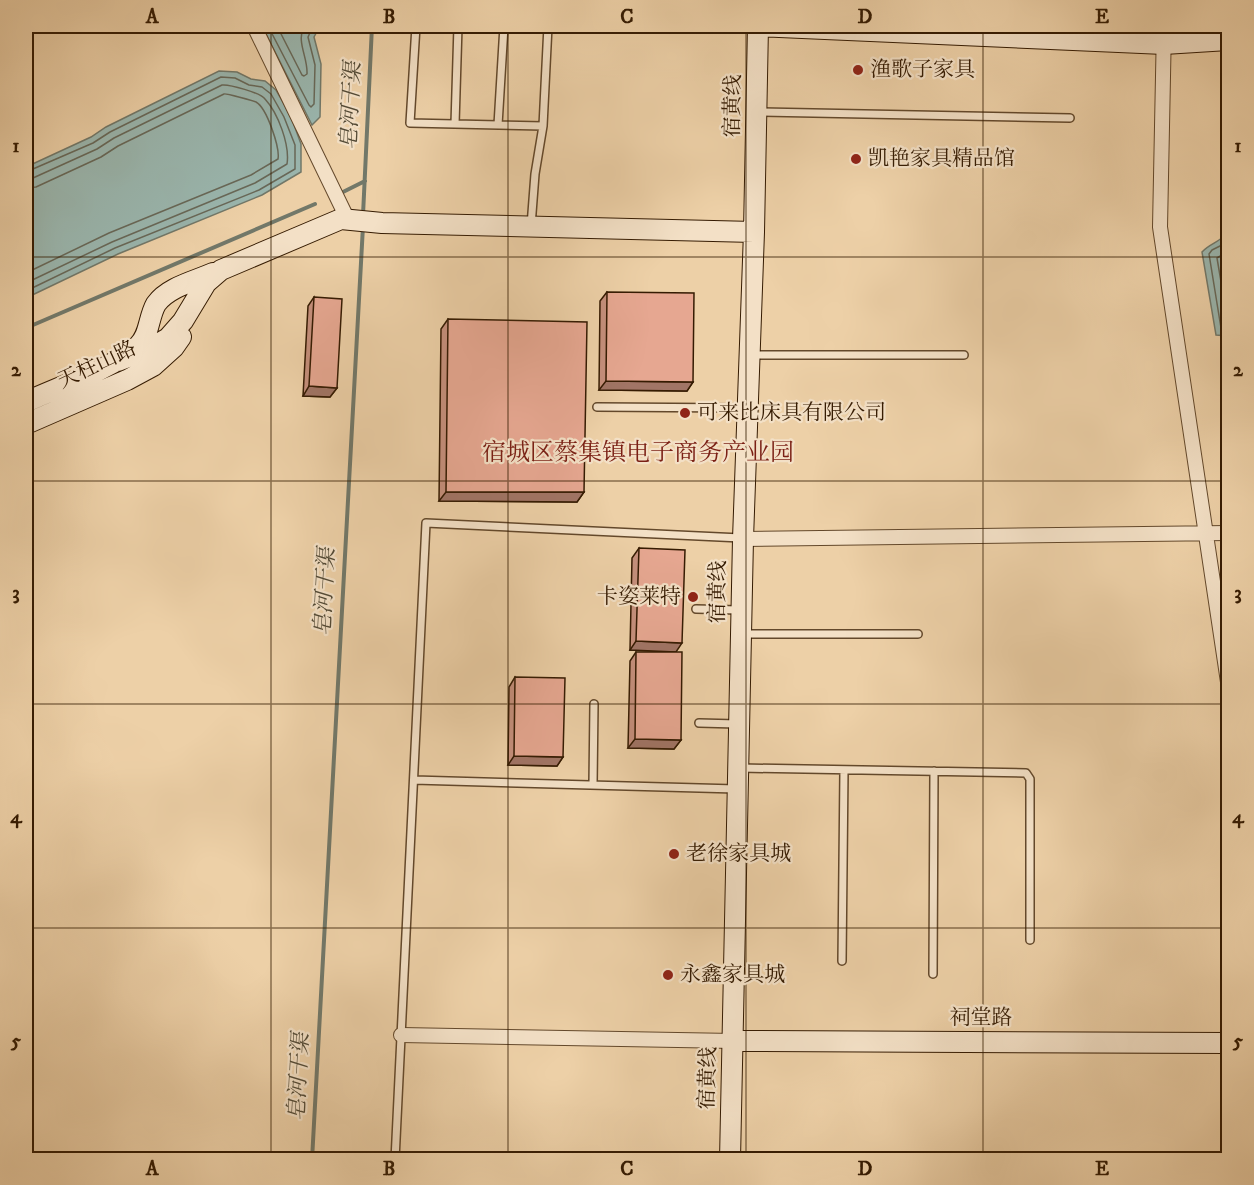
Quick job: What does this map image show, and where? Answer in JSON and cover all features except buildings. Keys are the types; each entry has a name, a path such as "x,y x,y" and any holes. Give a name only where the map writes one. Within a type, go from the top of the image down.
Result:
{"street":[{"path":"254,26 350,219"},
{"path":"758,26 1164,35 1228,40"},
{"name":"宿黄线","path":"730,1160 741,610 754,232 758,26"},
{"path":"1164,35 1160,227 1228,682"},
{"path":"118,361 151,348 168,338 183,321 206,283 220,270 336,220 754,232"},
{"name":"天柱山路","path":"26,402 118,361 139,346 146,337 154,309 162,298 172,290 220,270"},
{"name":"天柱山路","path":"26,424 153,366 174,347 192,323 220,270"},
{"path":"743,539 1228,533"},
{"path":"401,1035 734,1041"},
{"name":"祠堂路","path":"734,1041 1228,1043"}],"lane":[{"path":"416,26 410,123 543,126"},
{"path":"455,124 458,26"},
{"path":"498,125 504,26"},
{"path":"531,226 535,174 543,126 548,26"},
{"path":"756,112 1070,118"},
{"path":"749,355 964,355"},
{"path":"597,407 748,408"},
{"path":"395,1160 426,523 743,539"},
{"path":"696,609 741,610"},
{"path":"741,634 918,634"},
{"path":"593,785 594,704"},
{"path":"699,723 740,724"},
{"path":"739,768 1026,773 1030,779 1030,940"},
{"path":"842,962 844,770"},
{"path":"933,974 934,771"},
{"path":"414,780 738,789"}],"water":[{"path":"262,26 320,26 314,37 321,64 320,117 312,125"},
{"path":"219,71 237,72 251,79 265,81 276,90 290,114 301,144 301,172 262,195 118,254 26,298 26,167 91,137 106,127"},
{"path":"1228,219 1228,336 1216,335 1202,252 1224,236 1226,233 1224,226"}],"waterway":[{"name":"皂河干渠","path":"363,215 372,26"},
{"path":"341,193 365,181"},
{"path":"26,328 315,204"},
{"name":"皂河干渠","path":"312,1160 363,226"}],"place":[{"name":"渔歌子家具","path":"858,70"},
{"name":"凯艳家具精品馆","path":"856,159"},
{"name":"可来比床具有限公司","path":"685,413"},
{"name":"卡姿莱特","path":"693,597"},
{"name":"老徐家具城","path":"674,854"},
{"name":"永鑫家具城","path":"668,975"}],"district":[{"name":"宿城区蔡集镇电子商务产业园","path":"638,453"}]}
